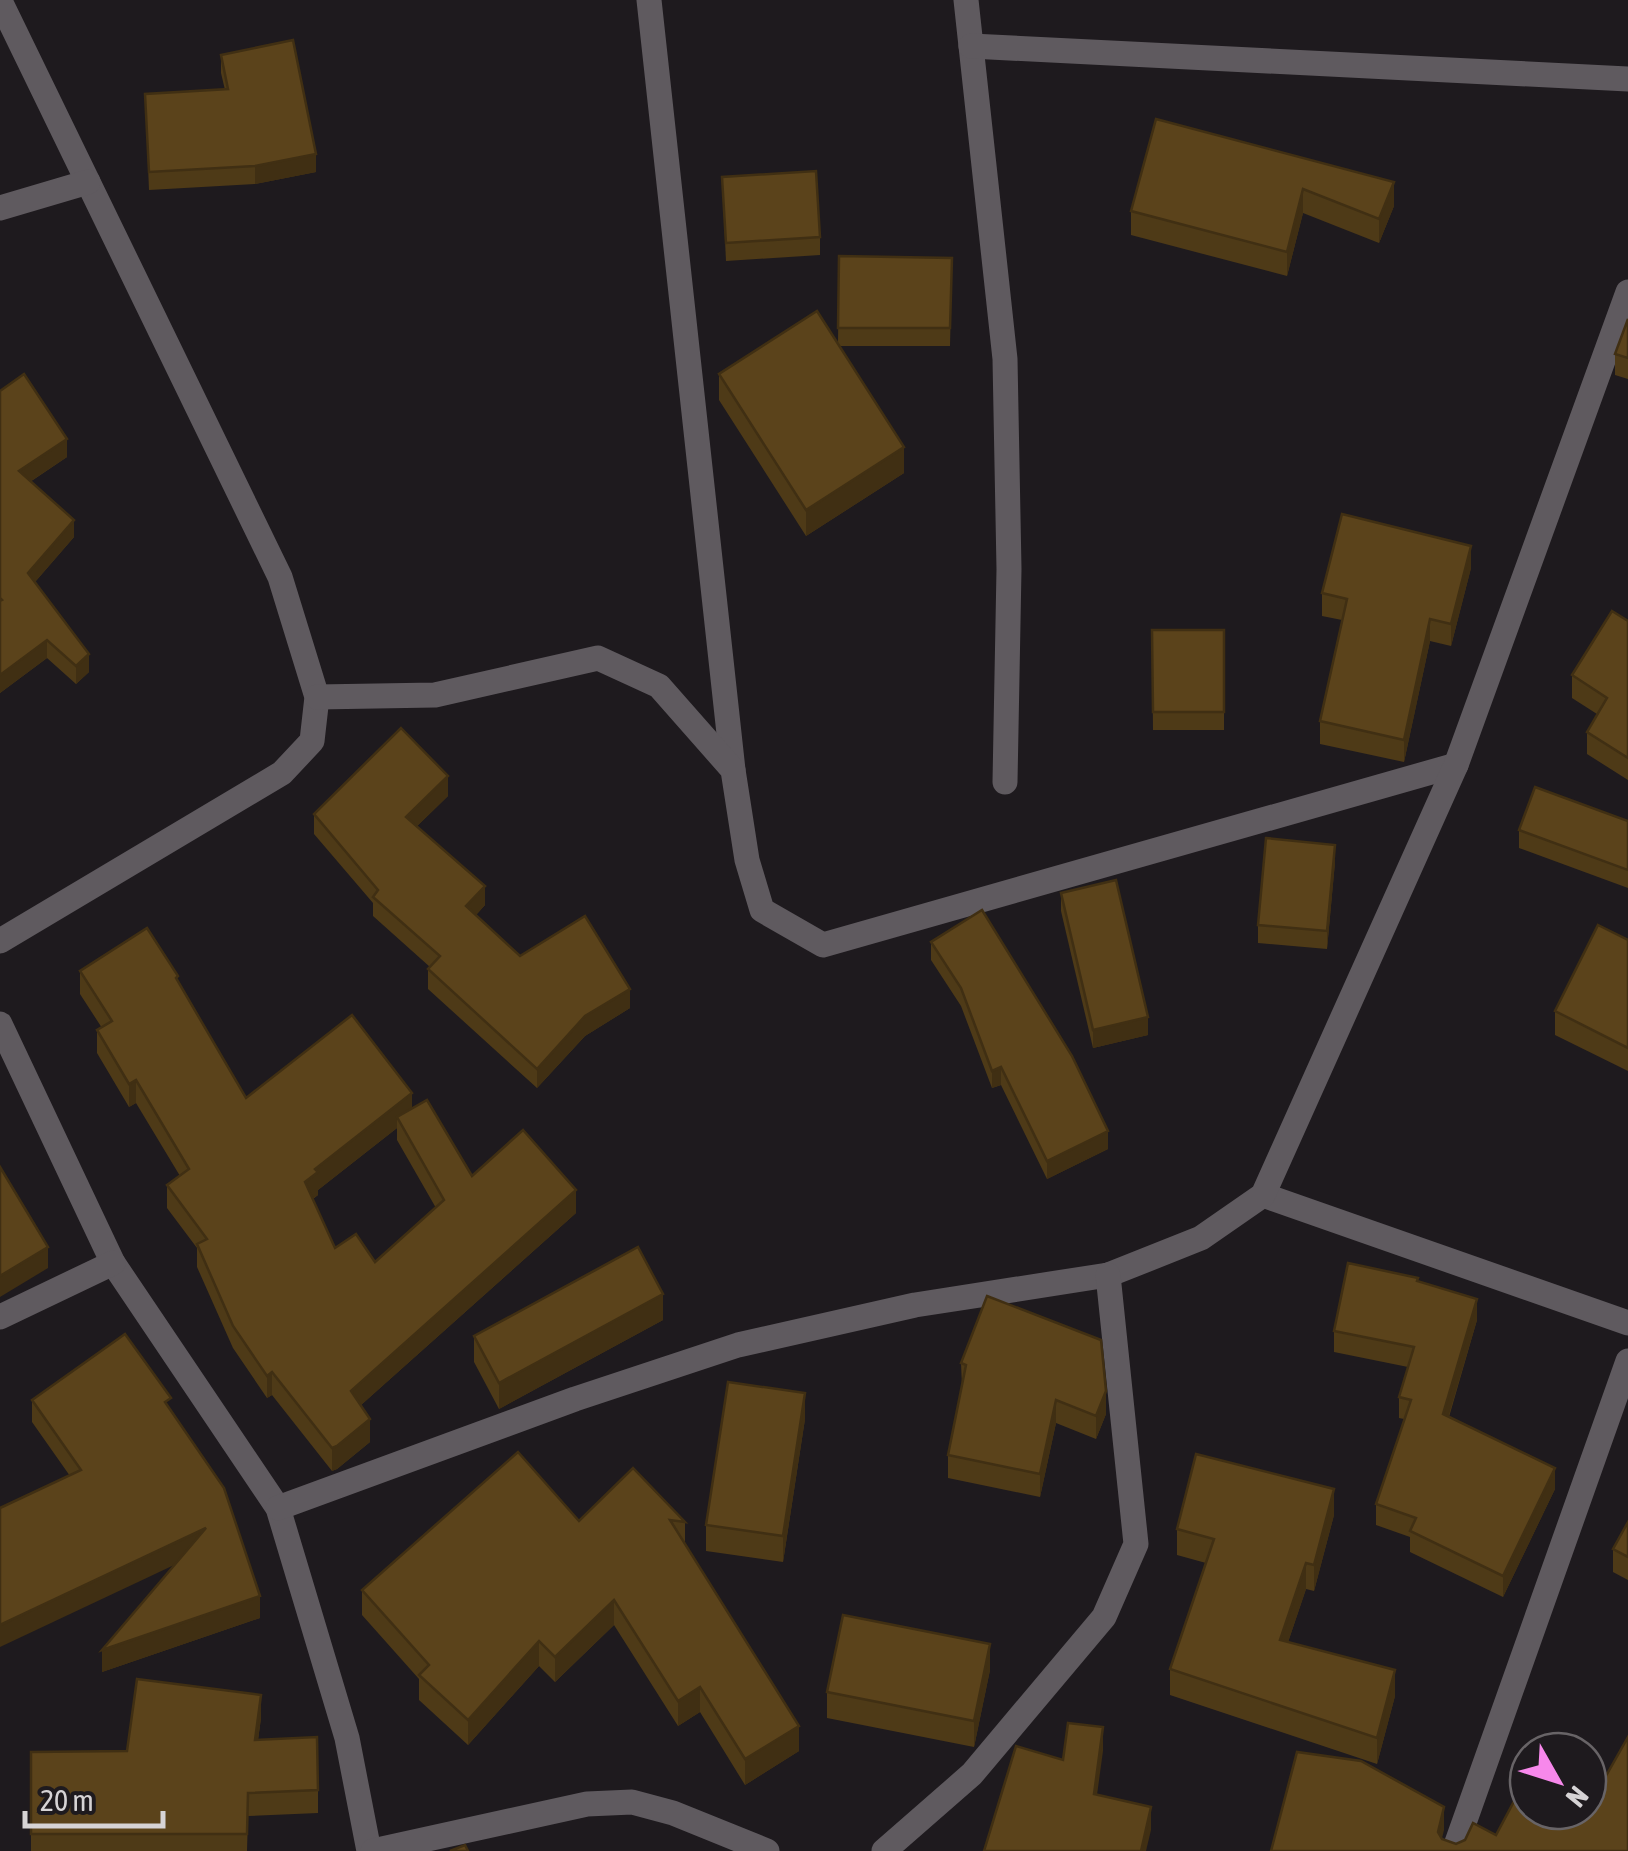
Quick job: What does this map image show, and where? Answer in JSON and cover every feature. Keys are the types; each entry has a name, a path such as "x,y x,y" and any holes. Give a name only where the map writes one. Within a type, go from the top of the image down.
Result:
{"street":[{"path":"649,0 733,770 747,860 762,910 822,945 1456,765"},
{"path":"966,0 1006,359 1006,782"},
{"path":"0,1 280,578 318,697 312,741 282,773 0,941"},
{"path":"970,46 1628,79"},
{"path":"0,208 88,182"},
{"path":"278,1508 575,1399 738,1345 915,1305 1108,1276 1200,1238 1263,1196 1456,765 1628,292"},
{"path":"318,697 436,694 598,658 659,686 733,770"},
{"path":"0,1024 114,1263 278,1508 347,1738 371,1851 587,1804 632,1802 674,1813 767,1851"},
{"path":"1263,1196 1628,1323"},
{"path":"0,1317 114,1263"},
{"path":"884,1851 972,1774 1104,1618 1136,1544 1108,1276"},
{"path":"1454,1851 1628,1361"}],"building":[{"path":"293,40 316,154 255,166 149,172 145,94 228,89 221,55"},
{"path":"1156,119 1394,182 1379,219 1303,189 1287,252 1131,211"},
{"path":"816,171 820,237 726,243 722,177"},
{"path":"839,256 952,258 950,328 838,328"},
{"path":"817,311 904,447 806,510 719,374"},
{"path":"1628,319 1628,358 1615,354"},
{"path":"24,374 67,439 19,471 74,520 28,573 89,654 76,666 47,640 0,675 0,391"},
{"path":"1342,514 1471,546 1451,624 1430,619 1404,740 1320,721 1347,599 1322,593"},
{"path":"1612,611 1628,621 1628,758 1587,732 1607,698 1572,675"},
{"path":"1152,630 1224,630 1224,712 1153,712"},
{"path":"401,728 448,776 406,817 485,886 466,906 520,956 585,916 630,989 585,1016 537,1069 428,969 440,956 373,897 378,890 314,814"},
{"path":"1535,787 1628,821 1628,870 1519,830"},
{"path":"1266,838 1335,845 1327,931 1258,925"},
{"path":"1116,880 1148,1017 1093,1030 1061,893"},
{"path":"982,910 1072,1056 1108,1131 1047,1161 1001,1067 992,1071 961,988 931,942"},
{"path":"1598,925 1628,940 1628,1048 1555,1011"},
{"path":"147,928 246,1098 352,1015 412,1093 315,1169 318,1172 305,1182 335,1248 356,1234 375,1262 444,1200 397,1117 427,1100 472,1176 523,1130 576,1190 351,1391 370,1419 332,1448 272,1372 267,1376 233,1326 197,1244 207,1239 167,1185 189,1169 136,1080 129,1084 97,1030 112,1021 80,971"},
{"path":"0,1167 48,1247 0,1276"},
{"path":"638,1247 663,1294 499,1383 474,1336"},
{"path":"1348,1263 1418,1278 1417,1281 1477,1299 1443,1414 1555,1468 1503,1576 1410,1531 1416,1518 1376,1504 1411,1400 1399,1397 1414,1347 1334,1331"},
{"path":"987,1296 1101,1340 1106,1391 1096,1416 1056,1400 1040,1474 948,1455 966,1365 961,1363"},
{"path":"125,1334 171,1398 165,1402 224,1488 260,1596 102,1650 206,1528 0,1625 0,1508 81,1470 32,1400"},
{"path":"728,1382 805,1393 783,1536 706,1525"},
{"path":"518,1452 579,1521 633,1468 685,1522 670,1520 799,1726 745,1759 700,1687 678,1701 614,1600 555,1657 539,1641 468,1720 419,1675 429,1665 362,1590"},
{"path":"1196,1454 1334,1489 1314,1565 1306,1563 1280,1640 1395,1670 1377,1738 1170,1669 1214,1539 1177,1529"},
{"path":"1628,1522 1628,1557 1613,1549"},
{"path":"843,1615 990,1644 974,1721 827,1692"},
{"path":"137,1679 261,1695 255,1740 317,1737 318,1790 248,1793 247,1834 31,1834 31,1752 127,1751"},
{"path":"1068,1723 1103,1727 1094,1794 1151,1807 1141,1851 984,1851 1016,1746 1063,1760"},
{"path":"1628,1737 1628,1851 1271,1851 1297,1752 1361,1761 1444,1807 1438,1832 1442,1839 1456,1844 1465,1840 1473,1823 1496,1835 1508,1812 1508,1831 1608,1831 1608,1772"}]}
